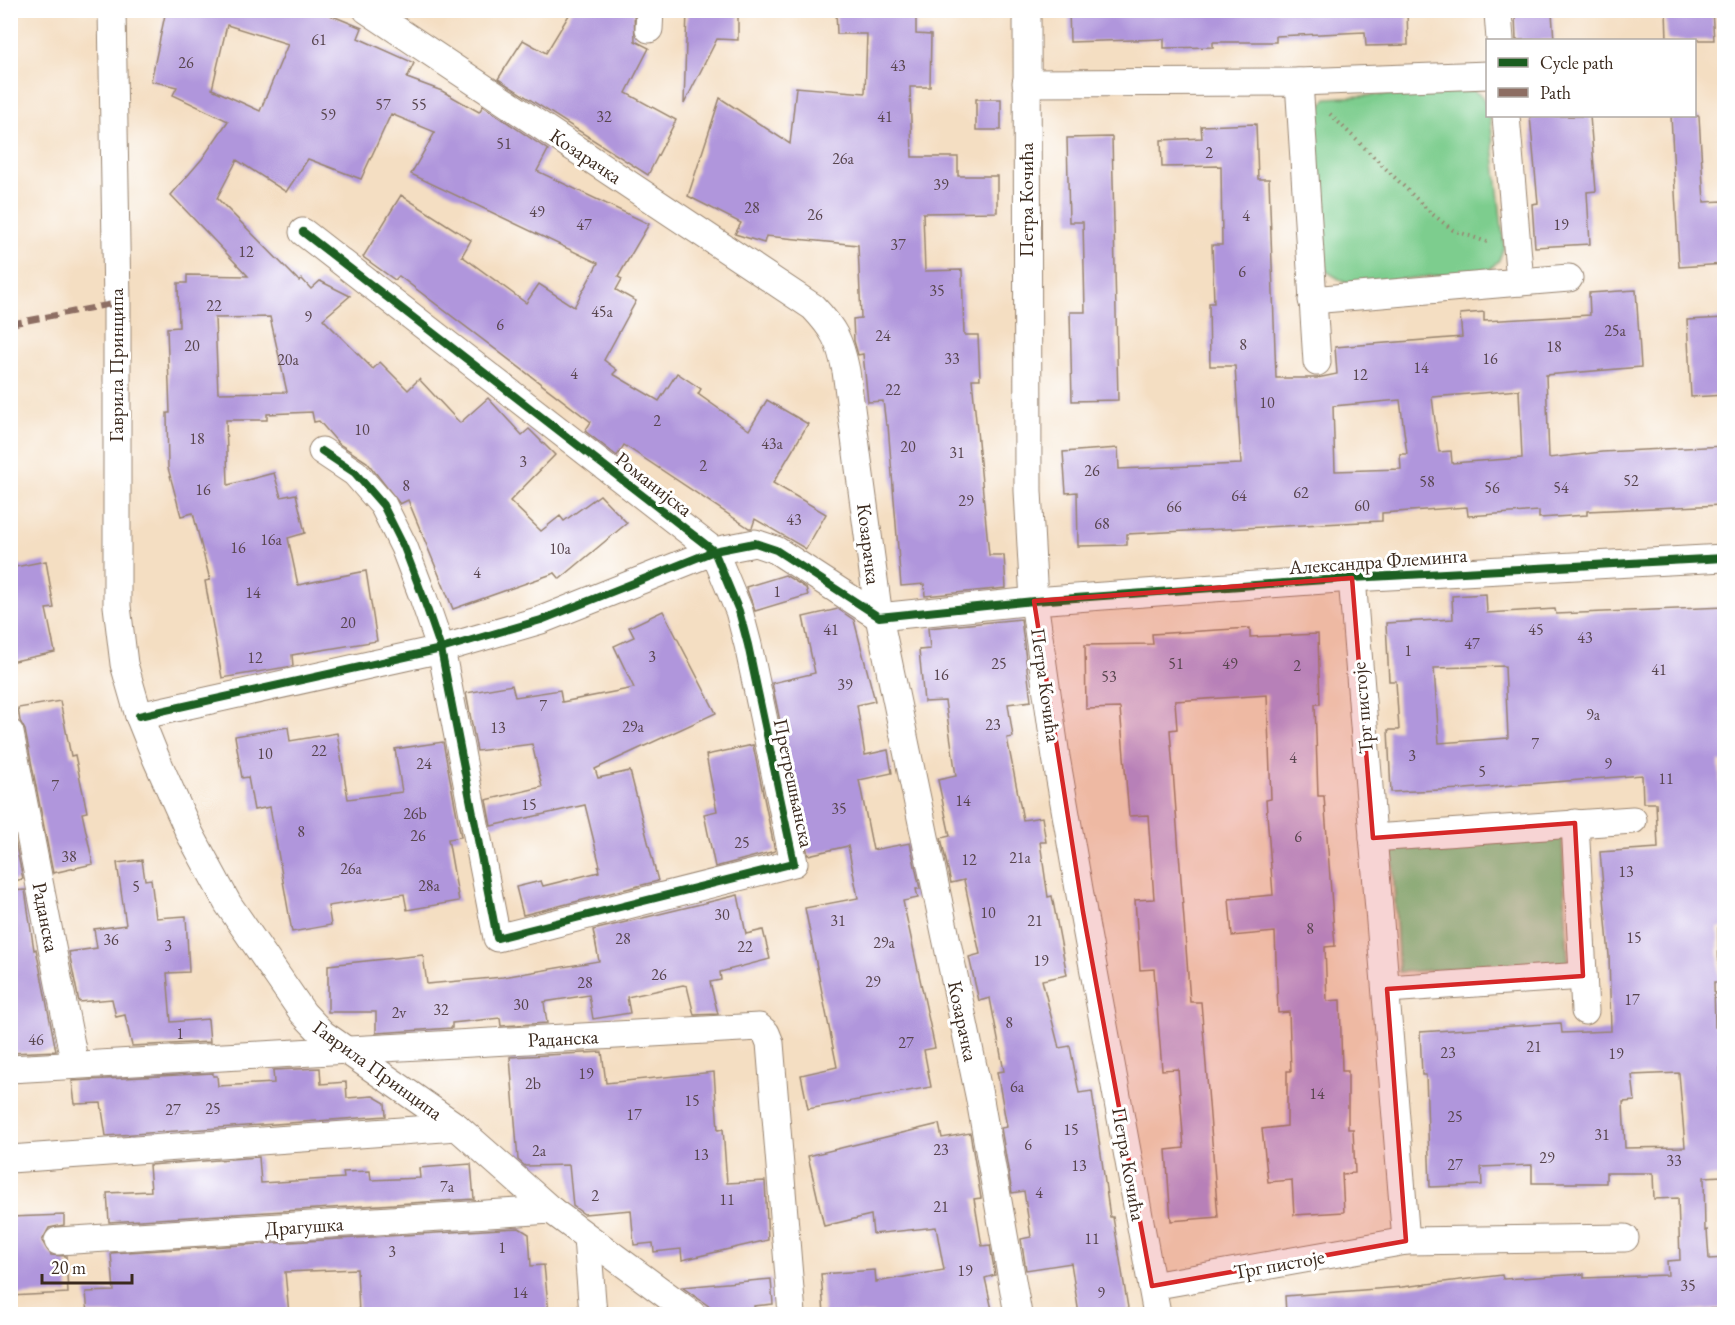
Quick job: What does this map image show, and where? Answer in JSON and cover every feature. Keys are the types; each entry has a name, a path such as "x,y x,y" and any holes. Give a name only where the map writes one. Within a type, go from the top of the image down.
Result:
{"street":[{"name":"Гаврила Принципа","path":"112,10 117,303 117,606 124,664 139,716 189,832 228,904 303,1013 323,1034 458,1127 551,1210 692,1314"},
{"name":"Козарачка","path":"367,10 813,307 833,328 842,349 846,371 879,617 980,1100 1018,1314"},
{"name":"Петра Кочића","path":"1026,10 1028,491 1034,601 1062,790 1157,1314"},
{"path":"1498,13 1500,39"},
{"path":"1026,83 1299,92 1486,75"},
{"path":"1299,92 1317,362"},
{"path":"1506,117 1520,282"},
{"name":"Романијска","path":"303,232 714,551"},
{"path":"1312,300 1569,278"},
{"name":"Претрешњанска","path":"322,451 355,473 383,505 404,547 441,649 497,938 794,863 748,645 739,612 714,551"},
{"path":"139,716 441,649 541,620 714,551 755,543 776,550 879,617 1034,601"},
{"name":"Александра Флеминга","path":"1034,601 1352,578 1725,558"},
{"name":"Трг пистоје","path":"1352,578 1406,1241"},
{"name":"Раданска","path":"10,733 75,1065"},
{"path":"1373,838 1575,822 1633,820"},
{"path":"1575,822 1585,1011"},
{"path":"1387,989 1583,976"},
{"name":"Раданска","path":"10,1069 759,1027 766,1033 770,1043 792,1314"},
{"path":"10,1159 458,1127"},
{"name":"Драгушка","path":"58,1241 551,1210"},
{"path":"587,1238 593,1314"},
{"name":"Трг пистоје","path":"1152,1286 1406,1241 1625,1238"}],"path":[{"path":"1299,92 1321,105 1432,214 1453,230 1504,247 1517,248"}],"highlighted area":[{"path":"1352,578 1373,838 1575,823 1583,976 1387,989 1406,1241 1152,1286 1083,912 1034,601"}],"green space":[{"path":"1472,90 1483,97 1486,117 1490,117 1504,247 1499,260 1489,270 1349,285 1326,271 1313,117 1327,98"},
{"path":"1562,838 1568,963 1399,972 1392,847"}],"building":[{"path":"166,10 318,10 362,28 358,38 414,63 407,78 442,91 479,112 483,106 548,150 537,171 649,224 618,277 622,279 616,290 636,301 604,360 617,370 613,374 659,401 677,373 701,389 698,394 749,430 767,400 808,424 773,483 826,514 806,549 755,519 752,528 749,528 624,445 617,456 585,431 591,422 399,276 395,280 363,257 401,195 471,240 462,256 526,303 539,284 574,307 598,263 411,174 435,132 391,114 361,179 308,159 286,192 237,160 217,198 299,281 302,279 311,289 320,281 350,296 323,319 373,369 380,362 408,390 419,379 460,423 488,398 522,435 529,429 555,455 510,501 541,531 560,516 564,521 600,495 627,523 560,579 555,573 453,609 408,500 400,504 367,462 339,444 319,421 314,422 312,412 267,414 267,420 226,420 228,485 274,473 281,497 296,494 305,533 288,538 298,585 366,571 377,641 292,655 293,666 222,678 205,581 210,580 193,513 181,516 168,468 167,413 170,413 167,328 179,327 178,283 187,283 187,275 248,276 171,195 202,159 228,121 173,95 177,87 151,81","holes":["227,25 288,44 260,111 212,89","270,317 287,392 218,393 215,318"]},
{"path":"572,10 634,10 635,41 649,48 626,93 676,120 648,175 498,79 523,40 546,53"},
{"path":"687,10 738,10 738,40 717,39 684,104"},
{"path":"836,10 916,10 916,34 931,35 930,87 910,87 912,157 958,157 958,176 997,176 997,212 923,213 925,271 962,270 964,335 978,335 980,379 972,379 989,555 1004,555 1006,588 925,596 924,584 901,586 888,425 886,425 883,401 868,402 863,354 858,355 854,341 853,319 861,318 858,245 766,236 764,243 735,234 741,223 688,196 720,98 790,144 796,87 865,93 867,34 837,34"},
{"path":"1069,10 1407,10 1408,45 1366,46 1365,32 1276,36 1276,42 1213,42 1213,47 1164,48 1164,39 1070,42"},
{"path":"1666,10 1712,10 1714,40 1667,39"},
{"path":"1552,13 1554,39 1516,39 1515,15"},
{"path":"976,99 1001,99 1001,130 976,130"},
{"path":"1699,116 1704,202 1723,201 1725,264 1679,267 1671,117"},
{"path":"1530,117 1590,117 1596,191 1587,192 1590,244 1535,247 1532,204 1538,203"},
{"path":"1256,124 1258,179 1269,179 1276,378 1317,378 1337,374 1335,347 1462,337 1460,314 1484,312 1484,321 1590,315 1589,293 1636,290 1641,367 1546,375 1549,458 1602,452 1725,446 1725,498 1721,498 1722,505 1587,511 1587,515 1539,518 1539,511 1468,516 1467,507 1382,513 1382,521 1127,534 1127,545 1078,546 1077,492 1066,493 1063,452 1118,448 1119,469 1241,464 1235,366 1210,366 1209,303 1214,303 1212,245 1222,245 1221,166 1162,167 1161,140 1202,138 1201,126","holes":["1519,390 1522,458 1452,463 1451,451 1439,452 1432,397","1400,400 1407,454 1400,454 1401,469 1335,471 1333,406"]},
{"path":"1112,137 1118,400 1072,401 1070,312 1085,312 1083,222 1069,222 1067,138"},
{"path":"1725,318 1725,395 1691,397 1687,320"},
{"path":"46,561 54,608 46,609 55,652 10,662 10,568"},
{"path":"785,575 806,588 808,595 755,611 746,587"},
{"path":"1486,594 1487,613 1555,609 1556,614 1725,607 1725,762 1719,762 1722,837 1725,836 1725,927 1718,928 1719,982 1714,982 1715,1027 1725,1027 1725,1063 1720,1063 1724,1149 1720,1150 1722,1176 1704,1177 1705,1231 1707,1230 1709,1259 1725,1258 1725,1308 1646,1314 1286,1314 1285,1296 1402,1287 1502,1275 1503,1279 1584,1274 1584,1278 1668,1275 1667,1261 1680,1260 1678,1198 1654,1199 1653,1173 1606,1173 1606,1183 1532,1183 1532,1165 1481,1167 1482,1185 1430,1187 1426,1075 1422,1075 1420,1032 1561,1023 1562,1033 1611,1031 1609,956 1600,852 1658,848 1656,803 1643,803 1642,775 1465,789 1391,792 1388,730 1399,730 1396,681 1389,681 1386,623 1453,619 1452,596","holes":["1505,666 1508,738 1439,743 1434,668","1679,1073 1685,1147 1625,1148 1623,1102 1635,1101 1632,1075"]},
{"path":"838,609 854,620 875,701 857,705 865,755 888,750 892,773 859,780 873,850 910,843 920,889 916,889 918,898 903,901 935,1048 924,1050 931,1087 808,1109 801,1075 837,1067 805,908 858,898 848,846 808,855 772,683 815,673 803,617"},
{"path":"663,611 716,713 595,769 598,778 630,771 658,881 523,915 516,887 541,881 543,886 599,872 598,867 600,866 585,805 491,826 486,800 542,787 532,744 477,751 466,693 512,685 515,697 560,690 562,702 634,688 614,646 634,637 629,627"},
{"path":"1021,619 1031,701 1008,704 1013,737 1007,738 1023,820 1042,817 1046,842 1040,842 1048,897 1052,896 1067,975 1042,980 1059,1048 1070,1046 1079,1093 1092,1091 1110,1217 1113,1217 1129,1314 1079,1314 1071,1263 1026,1270 1021,1239 1031,1237 1024,1191 1012,1193 1001,1128 1007,1127 997,1072 1004,1071 990,998 979,1001 969,957 980,954 964,880 951,883 941,838 950,836 938,780 956,776 945,701 924,702 919,650 930,649 928,628"},
{"path":"1250,628 1250,637 1318,634 1320,704 1315,704 1318,796 1324,796 1335,946 1325,947 1327,1001 1340,1000 1342,1071 1348,1071 1348,1129 1353,1129 1355,1173 1342,1174 1344,1212 1294,1215 1292,1180 1268,1182 1262,1129 1287,1126 1287,1071 1291,1071 1289,1012 1278,1013 1275,932 1232,936 1229,899 1273,895 1266,800 1271,799 1267,695 1175,701 1177,729 1170,730 1190,1002 1201,1002 1218,1217 1171,1221 1166,1150 1184,1148 1178,1069 1162,1070 1154,969 1140,970 1135,900 1154,899 1148,815 1129,816 1120,708 1086,709 1085,645 1153,644 1152,634"},
{"path":"60,701 71,756 75,755 87,812 82,813 93,864 53,873 25,730 20,721 18,708"},
{"path":"288,727 290,741 337,733 348,799 402,792 395,749 443,742 461,837 448,839 459,901 407,910 404,894 328,906 331,925 292,932 270,807 254,810 248,777 242,778 235,736"},
{"path":"753,745 775,851 715,867 704,814 717,811 706,755"},
{"path":"10,818 23,879 10,882"},
{"path":"142,860 145,880 151,879 156,918 186,916 189,972 167,973 171,1022 208,1019 210,1042 132,1046 125,1015 116,1017 112,999 79,1002 69,952 97,948 94,929 126,925 117,863"},
{"path":"25,890 34,950 36,949 56,1051 10,1053 10,891"},
{"path":"738,895 746,934 763,930 770,959 720,972 721,980 710,982 718,1014 694,1015 687,986 683,985 627,997 630,1013 593,1019 589,995 544,1002 547,1023 501,1026 500,1018 452,1023 452,1028 376,1033 376,1012 328,1012 328,965 423,955 427,984 503,977 599,961 593,930"},
{"path":"602,1052 606,1083 714,1072 718,1130 723,1129 727,1183 765,1181 768,1240 682,1260 681,1249 654,1252 653,1243 634,1245 631,1210 584,1214 573,1206 569,1165 525,1166 518,1160 510,1057"},
{"path":"320,1068 321,1084 346,1082 347,1098 373,1096 385,1103 386,1116 106,1136 101,1103 75,1104 72,1081 213,1073 213,1076 217,1076 218,1086 274,1083 273,1070"},
{"path":"939,1124 942,1138 970,1133 981,1198 974,1199 982,1246 990,1245 995,1275 985,1278 993,1314 824,1314 821,1274 875,1270 876,1282 944,1270 936,1227 873,1234 871,1215 824,1226 808,1156"},
{"path":"259,1157 261,1183 344,1178 343,1172 370,1171 371,1180 420,1178 419,1168 471,1164 474,1199 109,1222 107,1193 151,1191 149,1165"},
{"path":"64,1215 64,1225 49,1228 42,1241 51,1255 66,1256 68,1293 10,1296 10,1217"},
{"path":"519,1228 529,1234 531,1266 544,1265 549,1314 359,1314 357,1269 285,1272 289,1314 88,1314 86,1292 114,1291 111,1253"},
{"path":"771,1279 773,1304 754,1306 755,1314 720,1314 682,1287"}],"marked path":[{"path":"10,324 117,303"}],"cycle path":[{"path":"303,232 714,551 739,611 748,645 794,863 497,938 441,649 423,597 404,547 383,505 355,473 322,451"},
{"path":"139,716 441,649 541,620 714,551 755,543 776,550 879,617 1034,601 1352,578 1724,558"}]}
